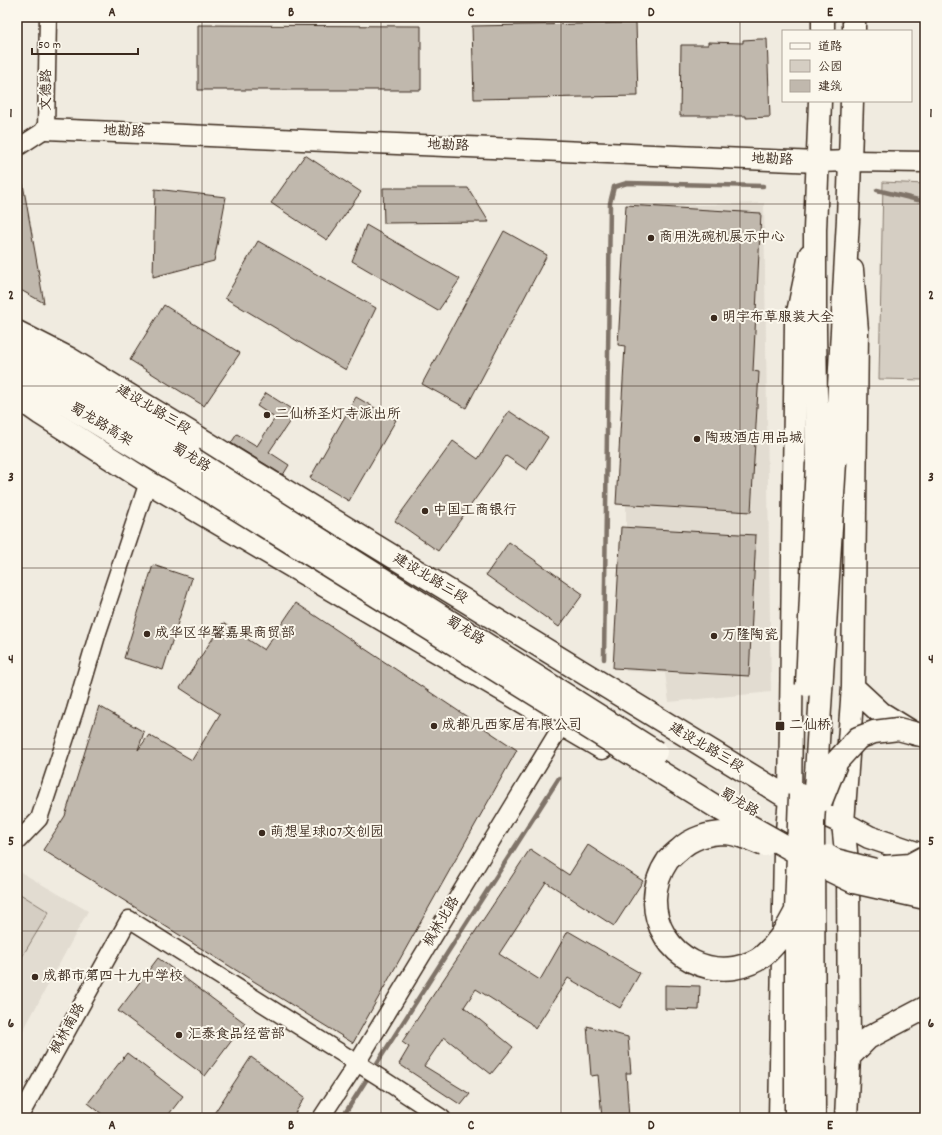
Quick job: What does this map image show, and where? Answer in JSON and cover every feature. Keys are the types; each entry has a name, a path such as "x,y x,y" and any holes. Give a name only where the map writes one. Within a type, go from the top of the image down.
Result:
{"main road":[{"path":"823,17 823,30"},
{"path":"854,17 854,30"},
{"path":"814,1118 814,823 826,462 815,329 820,102"},
{"path":"796,1118 796,911 798,828 806,688 848,219 852,102"},
{"path":"846,1118 849,1057 848,871 843,823 853,687 857,331 848,219"},
{"path":"780,1118 785,851 790,799 796,322 816,230"},
{"name":"建设北路三段","path":"17,332 75,362 790,799 843,823 869,837 925,857"},
{"name":"蜀龙路","path":"17,351 188,467 718,808 819,865 854,882 925,898"},
{"name":"蜀龙路高架","path":"17,375 188,467"},
{"path":"17,397 148,482 562,725 785,851 848,871 925,887"},
{"name":"蜀龙路","path":"188,467 806,844 835,860 925,881"},
{"path":"853,687 881,713 925,740"},
{"path":"814,823 825,789 837,761 858,738 874,732 898,729 925,736"},
{"path":"796,911 790,924 779,939 763,956 742,966 721,969 700,965 681,955 667,940 657,920 654,899 658,878 668,860 684,845 703,836 726,833 749,839 819,865"},
{"path":"806,844 841,857 886,868 910,865 925,857"},
{"path":"849,1057 868,1038 925,1008"}],"street":[{"name":"文德路","path":"17,148 46,129 48,17"},
{"name":"地勘路","path":"46,129 818,162 850,160 925,162"},
{"path":"17,842 39,819 75,710 98,632 148,482"},
{"name":"枫林北路","path":"322,1118 361,1066 562,725"},
{"name":"枫林南路","path":"19,1118 128,919 361,1066"},
{"path":"361,1066 442,1118"}],"shaded area":[{"name":"陶玻酒店用品城","path":"764,203 771,692 669,702 665,673 626,671 626,207"},
{"name":"成都市第四十九中学校","path":"17,870 88,911 17,1042"}],"green space":[{"path":"883,182 925,184 925,380 879,379"},
{"path":"17,892 49,912 17,965"}],"building":[{"path":"636,23 638,96 474,99 472,26"},
{"path":"198,25 421,26 421,90 198,90"},
{"path":"767,39 770,117 746,118 746,116 680,116 681,45 708,45 708,42 743,43 743,40"},
{"path":"305,155 361,192 327,240 271,203"},
{"path":"17,184 23,184 44,303 17,288"},
{"path":"383,188 468,188 489,222 384,223"},
{"path":"155,189 226,197 214,261 153,277"},
{"path":"626,205 761,213 753,371 759,372 751,512 616,504 625,346 618,345"},
{"path":"366,225 460,279 438,311 352,261"},
{"path":"504,231 547,255 466,408 422,384"},
{"path":"258,241 376,308 346,370 225,298"},
{"path":"164,305 240,353 204,406 130,360"},
{"path":"266,393 296,412 269,452 289,465 283,475 231,443 237,434 257,446 275,418 257,406"},
{"path":"356,397 396,420 349,501 310,478"},
{"path":"509,411 548,437 527,470 506,456 438,551 395,521 453,441 478,459"},
{"path":"621,527 756,535 749,676 613,668"},
{"path":"509,542 583,594 559,627 486,575"},
{"path":"153,565 192,578 163,670 124,658"},
{"name":"萌想星球107文创园","path":"296,603 517,750 353,1043 43,850 65,816 99,706 144,732 138,750 149,735 192,760 220,714 180,688 223,623 264,650"},
{"path":"588,845 643,881 614,926 546,882 499,954 540,980 568,931 640,973 620,1008 568,978 535,1029 530,1023 476,989 464,1007 513,1047 491,1074 444,1037 424,1066 470,1094 461,1105 399,1064 409,1047 402,1042 530,849 569,875"},
{"path":"158,958 245,1023 205,1076 118,1011"},
{"path":"665,985 700,986 699,1010 665,1009"},
{"path":"587,1026 628,1037 631,1073 626,1073 629,1118 602,1118 598,1075 591,1076"},
{"path":"127,1053 183,1096 166,1118 107,1118 88,1103"},
{"path":"251,1057 305,1097 292,1118 211,1118"}],"waterway":[{"path":"604,659 610,203 614,187 627,183 763,186"},
{"path":"877,190 918,200 925,200"},
{"path":"342,1118 559,778"}],"place":[{"name":"商用洗碗机展示中心","path":"651,238"},
{"name":"明宇布草服装大全","path":"714,318"},
{"name":"二仙桥圣灯寺派出所","path":"267,415"},
{"name":"陶玻酒店用品城","path":"697,439"},
{"name":"中国工商银行","path":"425,511"},
{"name":"成华区华馨嘉果商贸部","path":"147,634"},
{"name":"万隆陶瓷","path":"714,636"},
{"name":"成都凡西家居有限公司","path":"434,726"},
{"name":"二仙桥","path":"780,726"},
{"name":"萌想星球107文创园","path":"262,833"},
{"name":"成都市第四十九中学校","path":"35,977"},
{"name":"汇泰食品经营部","path":"179,1035"}]}
